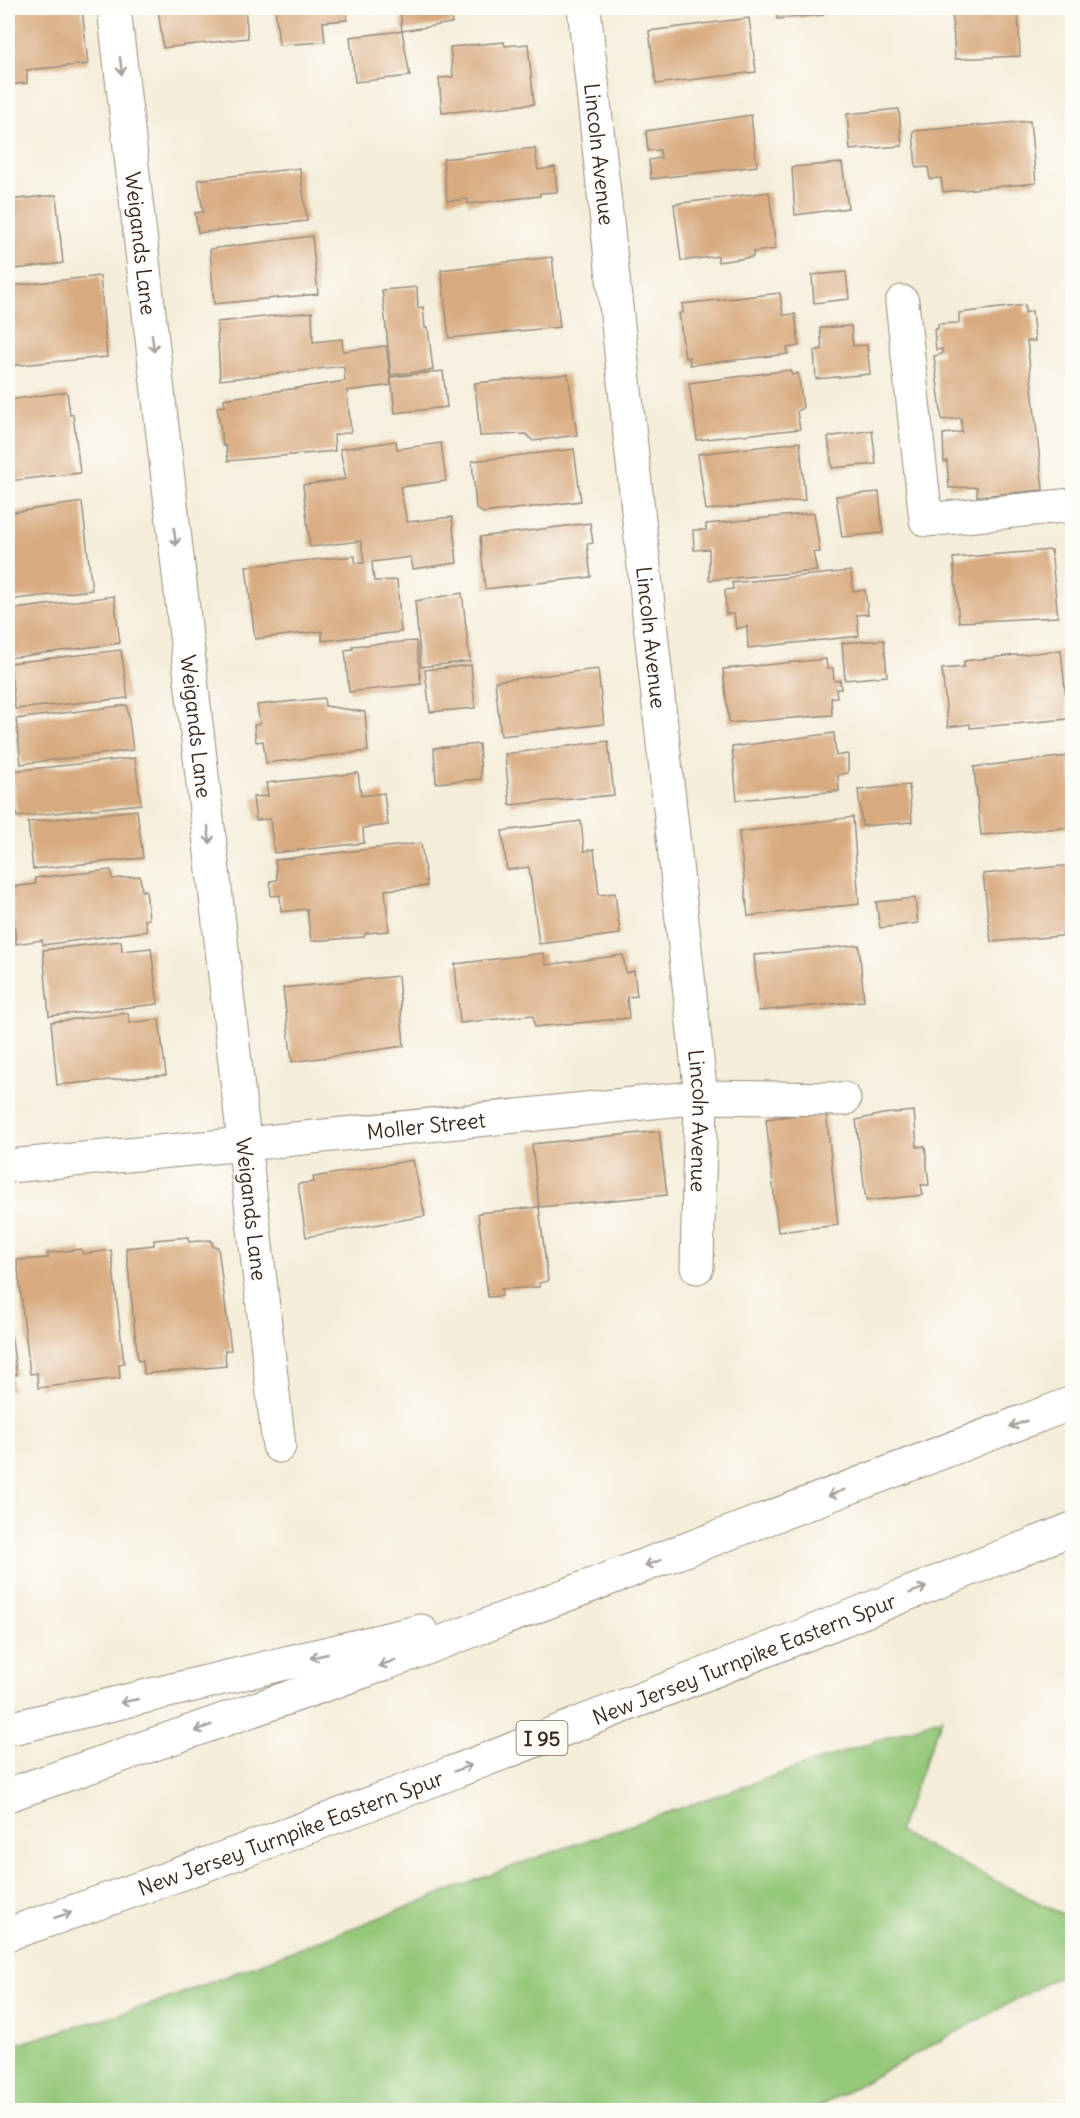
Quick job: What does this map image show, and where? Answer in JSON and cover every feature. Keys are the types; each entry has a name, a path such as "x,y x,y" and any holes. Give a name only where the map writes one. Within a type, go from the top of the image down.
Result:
{"main road":[{"name":"Weigands Lane","path":"114,8 279,1446"},
{"name":"Lincoln Avenue","path":"584,8 701,1097 697,1267"},
{"path":"902,302 926,520 1072,505"},
{"name":"Moller Street","path":"8,1166 701,1097 844,1099"},
{"path":"8,1796 379,1666 1072,1403"},
{"name":"New Jersey Turnpike Eastern Spur","path":"8,1934 339,1816 1072,1529"},
{"path":"8,1729 560,1599"}],"green space":[{"path":"942,1718 898,1832 1072,1919 1072,1969 813,2110 8,2110 8,2047 162,2001 524,1862"}],"building":[{"path":"8,8 82,8 88,64 27,70 27,83 8,85"},
{"path":"158,8 245,8 248,38 163,48"},
{"path":"275,8 346,8 347,20 323,22 325,42 279,45"},
{"path":"400,8 449,8 452,23 402,31"},
{"path":"776,8 822,8 823,15 777,19"},
{"path":"952,8 1018,8 1020,56 955,59"},
{"path":"749,18 756,72 656,84 649,31"},
{"path":"402,31 410,76 355,82 350,37"},
{"path":"504,42 505,46 528,44 534,104 442,113 439,78 453,77 450,47"},
{"path":"899,109 902,146 850,150 847,114"},
{"path":"751,115 757,166 651,179 649,160 661,158 660,150 648,151 646,131"},
{"path":"1030,121 1036,183 943,192 941,178 930,179 928,167 916,168 913,131"},
{"path":"535,148 538,170 555,167 557,192 468,204 468,199 447,201 443,159"},
{"path":"842,163 848,208 795,215 792,167"},
{"path":"300,168 307,221 198,233 195,213 203,212 198,180"},
{"path":"769,192 776,249 753,252 753,257 718,262 718,256 681,261 674,204"},
{"path":"56,195 63,263 8,270 8,200"},
{"path":"312,236 318,294 214,304 210,249"},
{"path":"552,257 560,327 449,338 441,270"},
{"path":"846,272 849,299 814,303 812,275"},
{"path":"100,276 107,357 8,366 8,286"},
{"path":"417,287 418,308 423,307 425,328 428,328 433,370 391,375 382,290"},
{"path":"780,293 783,315 795,314 799,346 787,348 788,354 690,365 689,357 685,358 679,313 683,313 682,304"},
{"path":"1025,305 1025,313 1032,311 1035,341 1027,341 1043,490 977,496 977,487 949,488 947,461 944,462 943,434 962,432 961,418 942,420 934,356 942,354 942,349 936,350 934,329 938,329 938,324 959,323 959,313"},
{"path":"312,312 313,342 342,339 343,351 386,346 391,385 347,391 351,432 334,435 335,451 228,461 226,446 223,446 217,407 225,406 224,399 345,381 344,366 220,380 217,322"},
{"path":"851,326 853,346 867,345 870,374 816,379 814,351 822,349 820,328"},
{"path":"790,370 792,375 798,373 803,407 797,412 800,429 697,440 689,383"},
{"path":"443,371 447,407 395,413 391,377"},
{"path":"568,374 577,435 533,441 526,434 480,436 475,383"},
{"path":"67,392 70,415 73,414 80,473 8,481 8,400"},
{"path":"872,430 876,464 832,468 828,437"},
{"path":"396,441 397,449 441,443 446,481 400,487 407,522 452,517 457,563 413,569 411,557 372,562 374,581 397,580 401,632 322,641 322,631 255,639 246,566 355,556 355,563 364,563 361,541 310,547 303,485 346,479 340,449"},
{"path":"800,442 805,500 706,510 698,454"},
{"path":"574,449 581,501 483,513 476,508 472,461"},
{"path":"879,492 883,533 842,537 836,496"},
{"path":"82,502 92,590 8,600 8,513"},
{"path":"814,513 820,552 813,552 817,571 709,580 709,549 694,550 693,530 706,530 706,524"},
{"path":"590,523 593,543 587,544 591,577 485,589 480,537"},
{"path":"1051,550 1058,617 959,622 953,558"},
{"path":"851,571 853,591 865,590 868,614 857,615 859,636 748,648 747,626 736,629 734,614 726,614 725,590 733,589 732,583"},
{"path":"462,593 470,661 421,667 415,601"},
{"path":"114,596 120,643 9,658 8,610"},
{"path":"884,640 887,676 845,680 842,643"},
{"path":"416,641 421,684 349,692 345,650 353,649 352,646"},
{"path":"121,650 128,698 15,709 10,663"},
{"path":"1061,650 1068,719 970,728 970,724 948,727 942,669 964,667 964,661"},
{"path":"826,659 827,669 833,668 834,681 840,680 841,689 836,689 837,697 831,698 832,715 729,723 723,669"},
{"path":"471,665 475,708 430,712 425,670"},
{"path":"598,669 604,724 501,736 495,681"},
{"path":"324,698 325,706 365,712 368,751 266,763 263,741 256,742 254,725 260,724 257,705"},
{"path":"127,705 133,750 21,764 16,719"},
{"path":"834,733 836,756 848,754 848,773 838,775 839,791 737,800 732,747"},
{"path":"608,741 614,795 510,805 505,754"},
{"path":"479,744 481,779 436,783 434,748"},
{"path":"1069,756 1072,827 981,835 974,767"},
{"path":"135,758 141,804 17,817 12,771"},
{"path":"358,773 361,796 384,793 388,825 363,828 364,843 274,853 270,819 256,820 253,797 268,796 266,783"},
{"path":"909,785 912,822 862,826 858,790"},
{"path":"137,810 143,858 33,869 28,822"},
{"path":"853,817 859,904 748,916 739,832"},
{"path":"581,821 584,851 594,849 599,895 615,893 620,934 539,944 529,867 507,870 502,831"},
{"path":"421,843 427,886 385,890 389,931 366,933 364,937 311,941 307,909 281,912 280,895 271,896 270,881 277,880 275,860"},
{"path":"1072,865 1072,935 991,942 983,874"},
{"path":"111,870 112,879 140,876 142,891 146,890 149,919 145,920 147,931 43,945 42,940 16,944 11,887 36,884 35,878"},
{"path":"915,898 918,923 880,928 876,902"},
{"path":"121,941 122,951 151,948 158,1004 49,1016 43,950"},
{"path":"859,945 864,1001 759,1011 754,955"},
{"path":"544,953 546,965 623,955 626,973 634,971 637,996 627,997 629,1018 535,1027 533,1015 460,1023 455,964"},
{"path":"398,976 404,1046 292,1062 283,988"},
{"path":"128,1013 129,1023 159,1019 166,1075 57,1085 51,1022"},
{"path":"826,1111 838,1225 778,1232 766,1119"},
{"path":"914,1111 917,1147 925,1146 929,1185 921,1185 923,1195 866,1201 856,1120"},
{"path":"659,1131 667,1195 539,1207 532,1144"},
{"path":"413,1160 425,1216 306,1237 298,1184 314,1182 313,1177"},
{"path":"539,1207 548,1281 539,1283 539,1287 501,1289 502,1296 488,1297 478,1213"},
{"path":"188,1237 189,1242 211,1240 213,1247 218,1247 231,1350 225,1350 226,1366 144,1374 143,1360 138,1361 126,1248 154,1245 154,1240"},
{"path":"81,1249 83,1254 111,1250 124,1363 119,1364 120,1378 38,1388 37,1373 30,1374 17,1260 48,1258 48,1253"},
{"path":"8,1314 17,1375 11,1375 13,1390 8,1391"}]}
